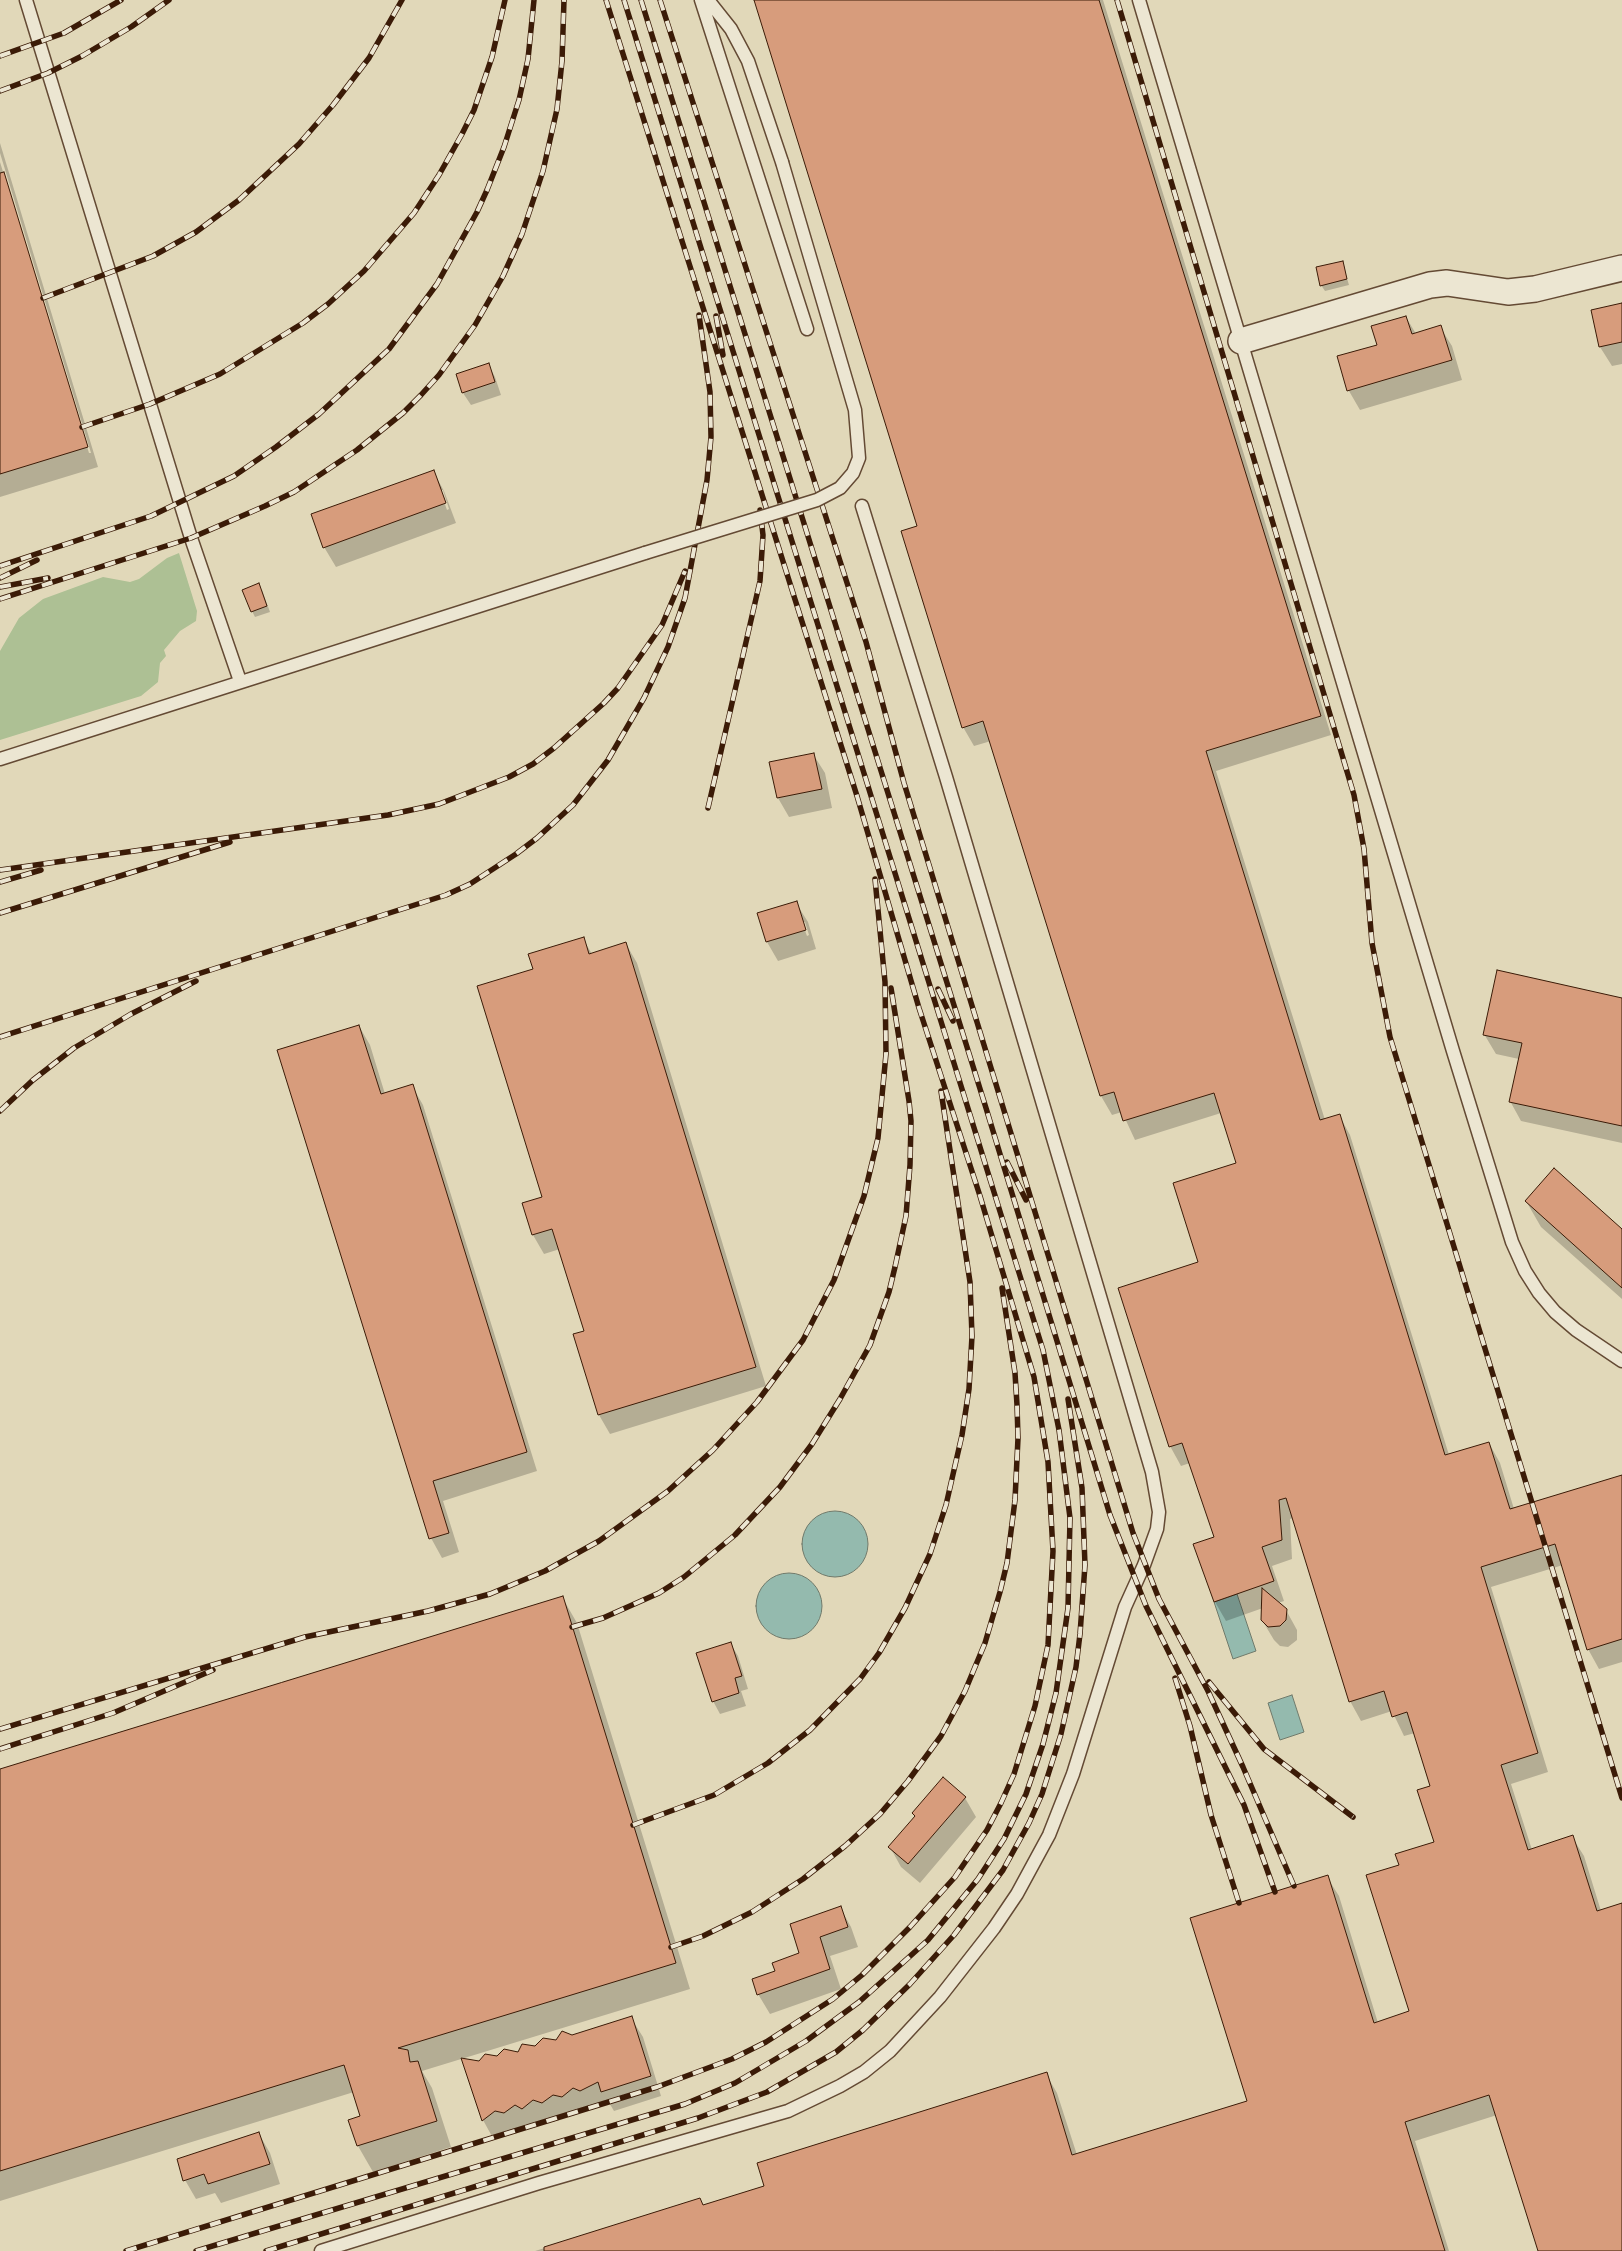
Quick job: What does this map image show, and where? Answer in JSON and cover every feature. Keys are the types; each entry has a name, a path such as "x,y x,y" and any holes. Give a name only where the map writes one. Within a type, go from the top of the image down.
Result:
{"street":[{"path":"1241,341 1430,285 1448,283 1508,292 1535,289 1622,268"}],"lane":[{"path":"26,0 191,538 240,681"},
{"path":"701,0 807,329"},
{"path":"0,759 240,681 806,504 831,494 853,473 859,458 855,410 782,162 748,61 730,29 708,0"},
{"path":"1139,0 1453,1051 1512,1242 1525,1271 1539,1293 1555,1312 1576,1330 1622,1362"},
{"path":"321,2251 539,2183 788,2111 864,2072 890,2051 940,1997 994,1928 1017,1894 1049,1835 1073,1774 1125,1607 1144,1565 1157,1529 1159,1512 1152,1472 949,786 862,506"}],"green space":[{"path":"179,553 197,611 196,621 180,631 164,650 166,656 160,663 158,682 141,696 0,740 0,651 19,618 43,599 103,577 130,582 139,579 167,558"}],"water":[{"path":"828,1511 842,1511 854,1516 863,1525 868,1537 866,1557 859,1568 842,1577 828,1577 816,1572 807,1563 802,1551 802,1537 807,1525 816,1516"},
{"path":"782,1573 796,1573 808,1578 817,1587 822,1599 820,1619 813,1630 796,1639 782,1639 770,1634 761,1625 756,1613 756,1599 761,1587 770,1578"},
{"path":"1237,1594 1256,1651 1233,1659 1214,1602"},
{"path":"1292,1695 1304,1732 1280,1740 1268,1703"}],"building":[{"path":"754,0 1099,0 1321,716 1206,751 1320,1120 1340,1114 1445,1455 1489,1442 1510,1509 1622,1475 1622,1639 1587,1650 1555,1544 1481,1567 1538,1753 1501,1765 1528,1850 1573,1835 1597,1911 1622,1903 1622,2251 1538,2251 1489,2095 1405,2122 1445,2251 544,2251 544,2247 700,2198 703,2205 764,2186 757,2163 1047,2072 1072,2155 1247,2101 1190,1918 1328,1875 1374,2023 1409,2011 1366,1875 1399,1865 1395,1854 1434,1842 1417,1790 1430,1786 1407,1712 1392,1717 1384,1691 1349,1702 1286,1498 1279,1500 1282,1540 1262,1547 1274,1581 1214,1602 1193,1544 1214,1537 1182,1443 1169,1447 1118,1288 1198,1262 1173,1183 1236,1163 1214,1093 1123,1121 1114,1092 1100,1096 983,721 962,728 901,531 917,526"},
{"path":"4,172 88,447 0,474 0,173"},
{"path":"1343,261 1347,279 1320,286 1316,267"},
{"path":"1622,303 1622,342 1599,347 1591,310"},
{"path":"1406,316 1412,334 1441,325 1452,360 1347,391 1337,356 1377,345 1371,326"},
{"path":"489,363 495,382 462,393 456,374"},
{"path":"434,470 446,503 323,548 311,514"},
{"path":"259,583 267,606 251,612 242,590"},
{"path":"814,753 822,789 777,798 769,762"},
{"path":"797,901 806,930 766,942 757,913"},
{"path":"584,937 589,954 626,942 756,1367 598,1415 573,1334 584,1331 552,1229 532,1235 522,1203 542,1197 477,986 533,969 528,954"},
{"path":"1497,970 1622,998 1622,1126 1509,1102 1522,1043 1483,1035"},
{"path":"359,1025 381,1094 413,1084 527,1452 433,1481 449,1533 429,1539 277,1050"},
{"path":"1554,1168 1622,1229 1622,1288 1525,1201"},
{"path":"1262,1588 1287,1609 1286,1620 1280,1626 1268,1627 1261,1620"},
{"path":"563,1596 676,1963 398,2048 408,2050 410,2062 418,2061 437,2121 357,2146 348,2120 360,2116 344,2065 0,2171 0,1769"},
{"path":"731,1642 742,1676 735,1678 739,1693 712,1702 696,1653"},
{"path":"943,1777 966,1797 908,1864 888,1847 915,1816 912,1813"},
{"path":"841,1906 848,1927 820,1937 830,1969 757,1995 752,1979 775,1971 772,1963 799,1953 790,1924"},
{"path":"632,2016 651,2076 601,2092 598,2082 580,2091 573,2088 562,2097 553,2095 542,2103 533,2100 522,2109 515,2105 504,2113 495,2111 482,2121 461,2058 479,2061 485,2054 497,2056 504,2049 518,2052 522,2044 535,2046 543,2038 556,2040 562,2031 572,2035"},
{"path":"259,2132 270,2164 208,2184 204,2174 183,2181 177,2159"}],"railway":[{"path":"0,56 64,33 121,0"},
{"path":"0,91 48,73 82,56 131,27 169,0"},
{"path":"43,298 153,256 196,232 239,200 299,144 333,105 369,58 402,0"},
{"path":"82,427 150,404 220,374 303,323 328,304 364,271 414,213 439,175 462,134 474,110 492,57 505,0"},
{"path":"0,566 151,516 234,476 319,414 389,349 437,284 477,212 487,190 504,147 519,100 528,59 534,0"},
{"path":"0,599 191,538 294,492 357,450 403,413 421,395 439,375 475,325 503,276 522,234 543,171 557,109 562,61 564,0"},
{"path":"126,2251 657,2087 732,2059 766,2042 833,1999 862,1975 910,1927 955,1877 987,1830 1001,1803 1014,1774 1035,1706 1048,1645 1053,1551 1048,1462 1034,1377 980,1196 919,1008 857,796 606,0"},
{"path":"196,2251 685,2104 735,2083 806,2041 859,2002 928,1940 978,1879 1004,1839 1026,1794 1043,1744 1056,1693 1068,1608 1070,1518 1059,1430 1043,1350 624,0"},
{"path":"641,0 986,1108 1110,1515 1146,1606 1244,1805 1275,1892"},
{"path":"660,0 866,642 904,783 1133,1533 1159,1599 1208,1691 1294,1886"},
{"path":"1117,0 1354,795 1364,849 1372,943 1390,1037 1622,1798"},
{"path":"0,1037 446,895 470,884 516,854 537,838 573,805 608,760 644,698 668,647 685,598 707,480 711,437 710,392 699,315"},
{"path":"716,316 723,355"},
{"path":"708,808 760,581 763,535 760,510"},
{"path":"0,578 37,560"},
{"path":"0,870 388,815 439,804 509,777 533,764 554,748 618,688 662,625 685,571"},
{"path":"0,587 48,578"},
{"path":"0,913 230,842"},
{"path":"0,882 41,870"},
{"path":"0,1729 305,1637 428,1611 490,1594 545,1571 599,1541 668,1491 713,1450 757,1402 803,1340 834,1280 864,1196 878,1138 886,1054 885,982 875,879"},
{"path":"0,1111 33,1080 74,1048 131,1014 196,981"},
{"path":"572,1627 603,1618 659,1593 684,1577 735,1535 780,1487 812,1444 870,1345 889,1292 895,1267 906,1216 910,1165 911,1121 909,1101 891,988"},
{"path":"938,989 953,1021"},
{"path":"633,1825 714,1795 768,1763 810,1730 860,1679 879,1653 905,1608 930,1554 946,1505 962,1435 969,1389 972,1336 970,1282 941,1091"},
{"path":"1007,1162 1026,1200"},
{"path":"671,1947 703,1936 752,1912 803,1879 845,1846 880,1814 908,1781 941,1736 965,1691 985,1643 1000,1592 1007,1563 1015,1500 1018,1438 1017,1405 1015,1373 1002,1288"},
{"path":"266,2251 698,2118 767,2092 836,2052 863,2030 910,1984 954,1935 1003,1870 1029,1823 1042,1794 1061,1734 1076,1667 1085,1565 1082,1488 1068,1399"},
{"path":"0,1749 113,1713 213,1670"},
{"path":"1175,1678 1190,1726 1211,1815 1239,1903"},
{"path":"1209,1682 1264,1749 1353,1817"}]}
